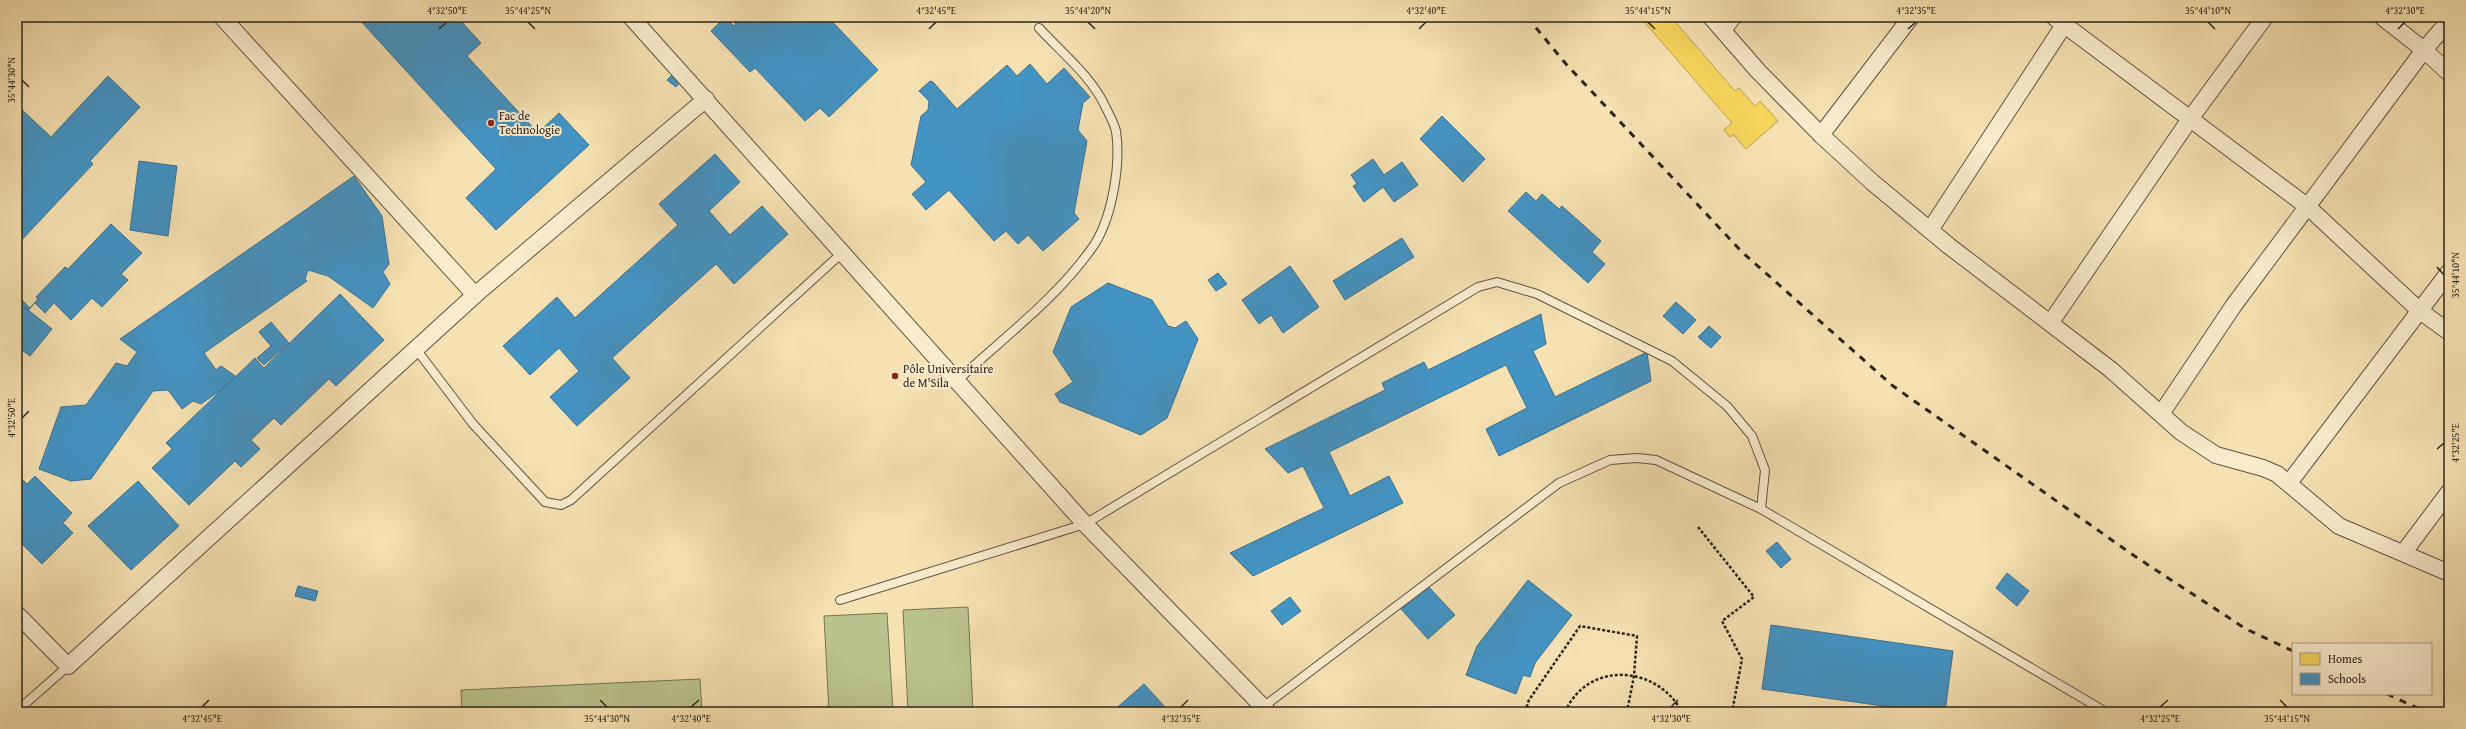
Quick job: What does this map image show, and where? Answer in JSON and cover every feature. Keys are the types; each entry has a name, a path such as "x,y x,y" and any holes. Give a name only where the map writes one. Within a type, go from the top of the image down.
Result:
{"street":[{"path":"222,17 475,294"},
{"path":"631,17 958,380 1085,524 1265,709"},
{"path":"1711,17 1758,71 1821,135 1930,230 1986,275 2051,322 2202,447 2216,455 2263,468 2289,483 2339,526 2404,552 2449,573"},
{"path":"1723,30 1733,17"},
{"path":"1821,135 1911,17"},
{"path":"2051,322 2190,119 2265,17"},
{"path":"2382,17 2424,50 2449,73"},
{"path":"1930,230 2059,21 2308,207 2420,311 2449,332"},
{"path":"2161,414 2234,305 2424,50 2449,21"},
{"path":"17,614 68,666 416,350 475,294 706,99"},
{"path":"2289,483 2449,272"},
{"path":"2404,552 2449,492"}],"lane":[{"path":"958,380 1064,283 1088,253 1105,220 1113,190 1118,158 1116,137 1105,105 1085,77 1039,28"},
{"path":"416,350 473,424 545,502 562,506 571,500 843,252"},
{"path":"840,600 1085,524 1478,287 1497,282 1537,294 1672,361 1727,406 1752,436 1765,470 1762,509"},
{"path":"1265,709 1559,482 1610,460 1637,458 1656,460 1762,509 2106,712"},
{"path":"17,711 68,666"}],"path":[{"path":"1698,527 1754,597 1722,621 1742,659 1733,707 1760,712"},
{"path":"1349,709 1524,712 1529,700 1580,626 1637,636 1634,676 1627,712"},
{"path":"1565,712 1568,704 1582,688 1601,678 1621,674 1642,677 1661,686 1676,700 1682,712"}],"green space":[{"path":"968,607 973,712 908,712 903,610"},
{"path":"887,613 893,712 829,712 824,616"},
{"path":"700,679 702,712 462,712 461,690"}],"building: Homes":[{"path":"1640,17 1671,17 1735,91 1739,88 1755,106 1760,101 1778,121 1746,149 1733,134 1730,137 1724,130 1732,123"}],"building: Schools":[{"name":"Fac de Technologie","path":"357,17 466,17 461,21 481,43 467,56 538,133 559,113 589,145 496,230 466,198 496,169"},
{"path":"725,17 734,26 744,17 828,17 878,70 829,117 820,108 805,121 755,68 750,72 711,31"},
{"path":"730,17 743,17 736,24"},
{"path":"1030,64 1047,84 1064,68 1090,97 1083,103 1078,130 1087,141 1074,213 1079,219 1043,251 1028,235 1018,244 1006,231 994,241 949,190 926,210 912,194 926,182 911,165 921,116 928,110 929,101 919,91 930,81 933,82 957,109 1007,65 1017,76"},
{"path":"672,75 680,82 676,87 667,80"},
{"path":"108,76 140,107 90,161 93,164 17,245 17,110 19,107 51,137"},
{"path":"1442,116 1485,159 1463,182 1420,139"},
{"path":"715,154 740,182 709,211 730,235 762,206 788,234 734,284 716,264 612,358 630,378 577,426 550,397 579,371 559,348 530,375 503,346 557,297 575,318 678,225 659,204"},
{"path":"1373,159 1384,175 1402,162 1418,185 1394,202 1383,187 1364,202 1353,186 1357,184 1351,175"},
{"path":"139,161 177,166 168,236 130,230"},
{"path":"354,176 382,216 389,264 383,272 390,284 373,308 328,276 308,270 305,279 307,281 204,353 216,370 221,366 238,378 201,404 193,401 182,409 168,390 153,391 91,479 71,481 39,469 61,407 86,405 116,363 127,366 137,352 120,339"},
{"path":"1526,192 1536,201 1542,194 1559,209 1562,206 1601,241 1592,252 1605,264 1588,283 1508,211"},
{"path":"111,224 142,253 121,274 128,280 102,307 92,298 71,320 54,303 45,313 35,303 25,314 17,307 21,299 30,308 38,299 36,297 65,267 68,269"},
{"path":"1402,238 1414,257 1345,300 1333,281"},
{"path":"1290,266 1319,307 1283,333 1271,315 1259,324 1242,300"},
{"path":"1218,273 1227,284 1216,291 1208,280"},
{"path":"1108,283 1152,300 1168,326 1175,328 1186,321 1198,339 1167,418 1141,435 1060,402 1055,394 1073,382 1053,352 1071,307"},
{"path":"340,294 384,340 336,386 329,379 281,425 274,418 251,440 260,449 241,467 235,461 189,505 152,468 172,449 166,443 255,358 264,368"},
{"path":"17,301 52,329 30,356 19,348 17,351"},
{"path":"1676,302 1696,320 1683,334 1663,316"},
{"path":"1541,314 1546,344 1533,351 1555,397 1647,352 1651,381 1499,456 1486,429 1527,408 1506,365 1329,452 1350,496 1389,476 1403,503 1253,576 1230,553 1324,508 1303,466 1288,473 1265,449 1385,390 1382,383 1424,362 1428,370"},
{"path":"271,322 289,343 264,365 257,358 271,346 259,332"},
{"path":"1709,326 1721,337 1711,348 1698,337"},
{"path":"18,475 27,484 35,476 72,513 63,523 73,533 42,564 17,539"},
{"path":"138,481 179,526 131,570 88,526"},
{"path":"1777,542 1791,559 1781,568 1766,551"},
{"path":"2007,573 2029,591 2017,606 1996,588"},
{"path":"1528,580 1572,615 1535,663 1530,677 1523,675 1516,694 1466,675 1477,646"},
{"path":"1427,585 1455,615 1428,639 1401,609"},
{"path":"298,586 318,591 315,601 295,596"},
{"path":"1290,597 1301,611 1282,625 1271,611"},
{"path":"1771,625 1953,651 1945,712 1926,712 1762,689"},
{"path":"1144,684 1165,707 1159,712 1112,712"}],"railway":[{"path":"1527,17 1566,64 1742,252 1893,386 2136,557 2246,629 2292,651"},
{"path":"2389,695 2426,712"}],"place":[{"name":"Fac de Technologie","path":"491,123"},
{"name":"Pôle Universitaire de M'Sila","path":"895,376"}]}
